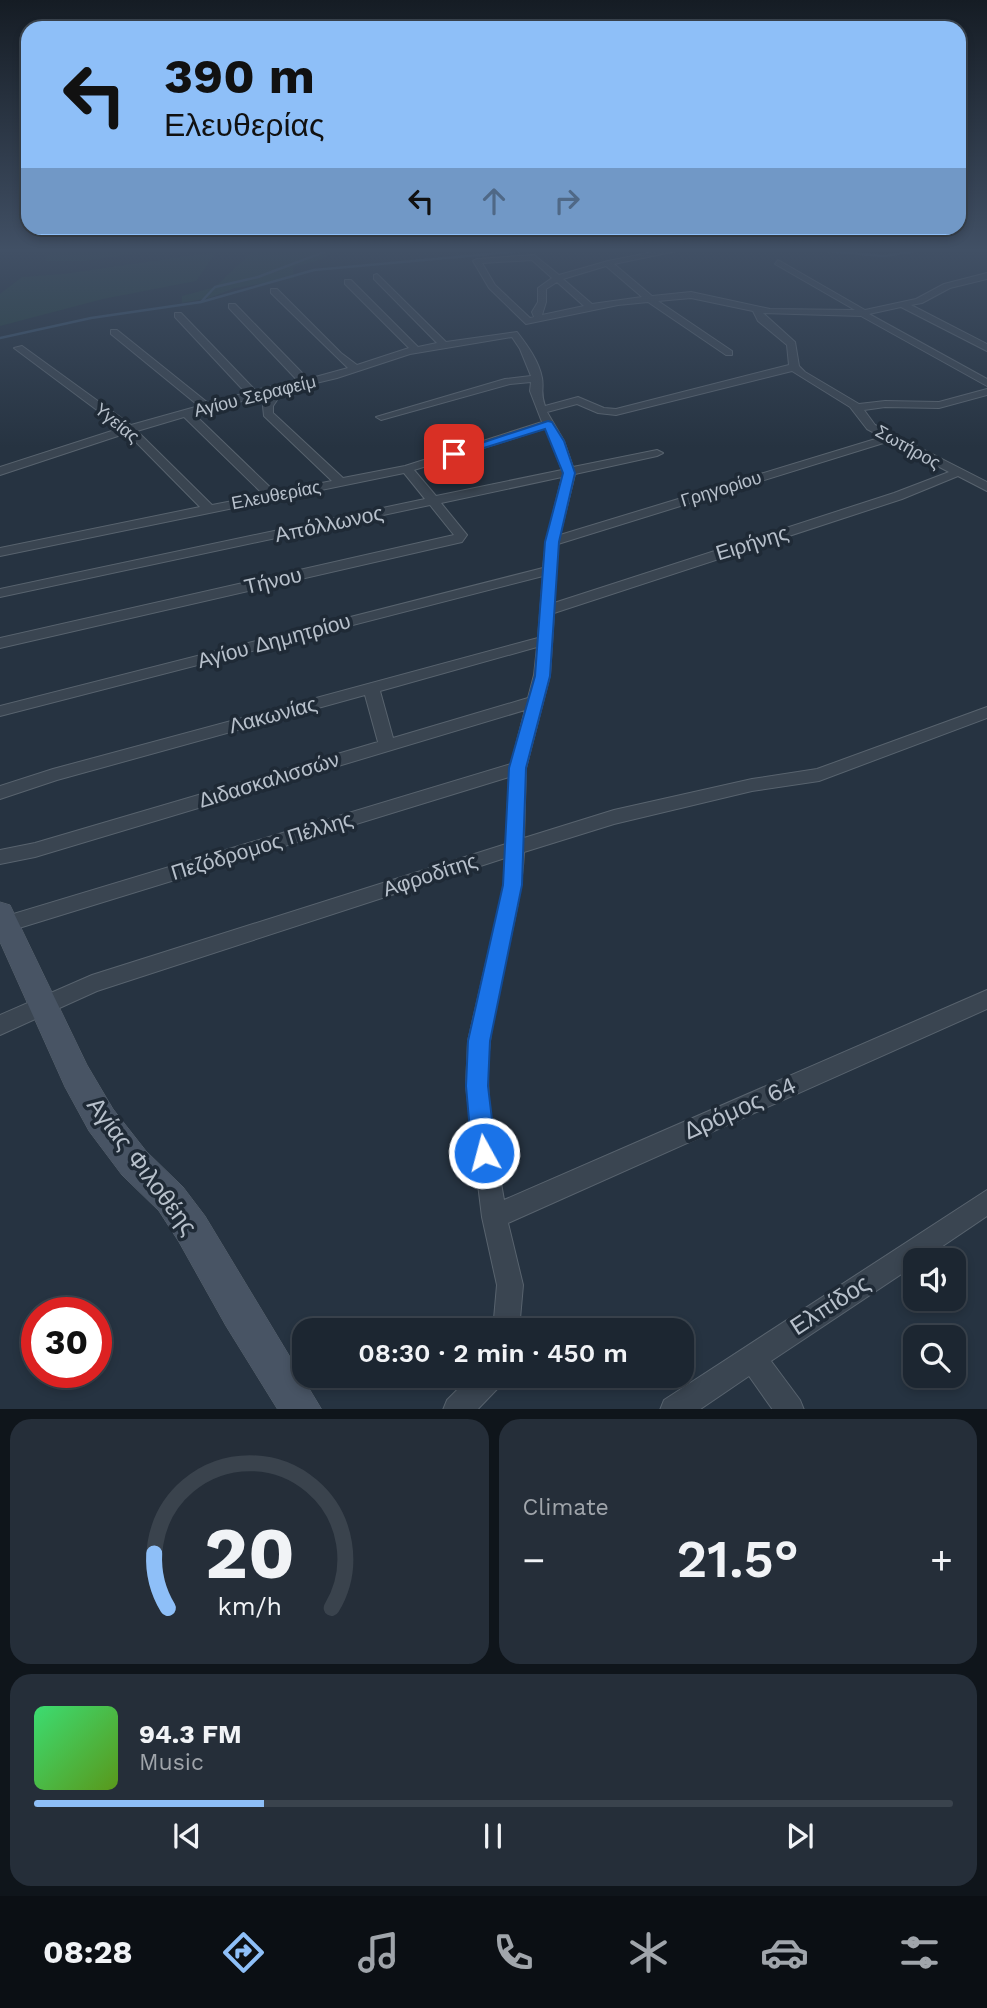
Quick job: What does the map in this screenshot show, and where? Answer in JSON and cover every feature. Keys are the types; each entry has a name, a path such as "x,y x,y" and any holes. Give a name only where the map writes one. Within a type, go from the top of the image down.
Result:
{"street":[{"path":"178,315 253,394"},
{"path":"240,315 306,383"},
{"path":"298,315 356,369"},
{"path":"381,315 415,349"},
{"path":"414,315 443,344"},
{"path":"522,315 529,322"},
{"path":"507,1318 510,1285 494,1217 481,1132 477,1086 478,1052 489,986 513,885 518,768 521,748 537,701 546,640 548,571 552,542 569,473 558,441 544,417 535,391 537,378 526,349 514,334 529,322 554,315"},
{"path":"673,315 729,353"},
{"path":"759,315 792,344 794,367"},
{"path":"867,315 987,383"},
{"path":"922,315 987,348"},
{"path":"114,332 206,407"},
{"name":"Αγίου Σεραφείμ","path":"0,471 129,429 253,394 306,383 415,349 514,334"},
{"name":"Υγείας","path":"19,348 129,429 207,507"},
{"name":"Σωτήρος","path":"794,367 858,408 871,427 956,473 987,486"},
{"name":"Ελευθερίας","path":"0,552 207,507 407,469 544,417 578,400 605,412 616,412 794,367"},
{"path":"382,417 509,381 537,378"},
{"path":"272,390 274,397 268,407 268,414 340,482"},
{"path":"858,408 885,404 947,404 987,392"},
{"path":"187,414 272,496"},
{"name":"Γρηγορίου","path":"552,542 890,438"},
{"name":"Απόλλωνος","path":"0,593 657,453"},
{"name":"Τήνου","path":"0,643 457,539 461,535 407,469"},
{"name":"Ειρήνης","path":"548,610 898,496 956,473"},
{"name":"Αγίου Δημητρίου","path":"0,711 548,571"},
{"name":"Λακωνίας","path":"0,793 53,775 546,640"},
{"path":"371,688 387,745"},
{"name":"Διδασκαλισσών","path":"0,857 537,701"},
{"name":"Αφροδίτης","path":"0,1025 92,984 514,848 614,817 752,785 819,775 987,712"},
{"name":"Πεζόδρομος Πέλλης","path":"3,918 518,768"},
{"name":"Αγίας Φιλοθέης","path":"3,918 76,1076 101,1120 134,1163 171,1199 192,1229 239,1313 302,1409"},
{"name":"Δρόμος 64","path":"494,1217 987,999"},
{"name":"Ελπίδος","path":"674,1409 987,1202"},
{"path":"751,1357 790,1409"},
{"path":"457,1409 478,1388"}],"green space":[{"path":"0,315 43,315 0,326"}],"waterway":[{"path":"0,338 113,315"}],"route":[{"path":"454,454 548,424 558,441 569,473 552,542 548,571 548,610 542,676 537,701 521,748 518,768 513,885 479,1041 477,1086 484,1153"}]}
